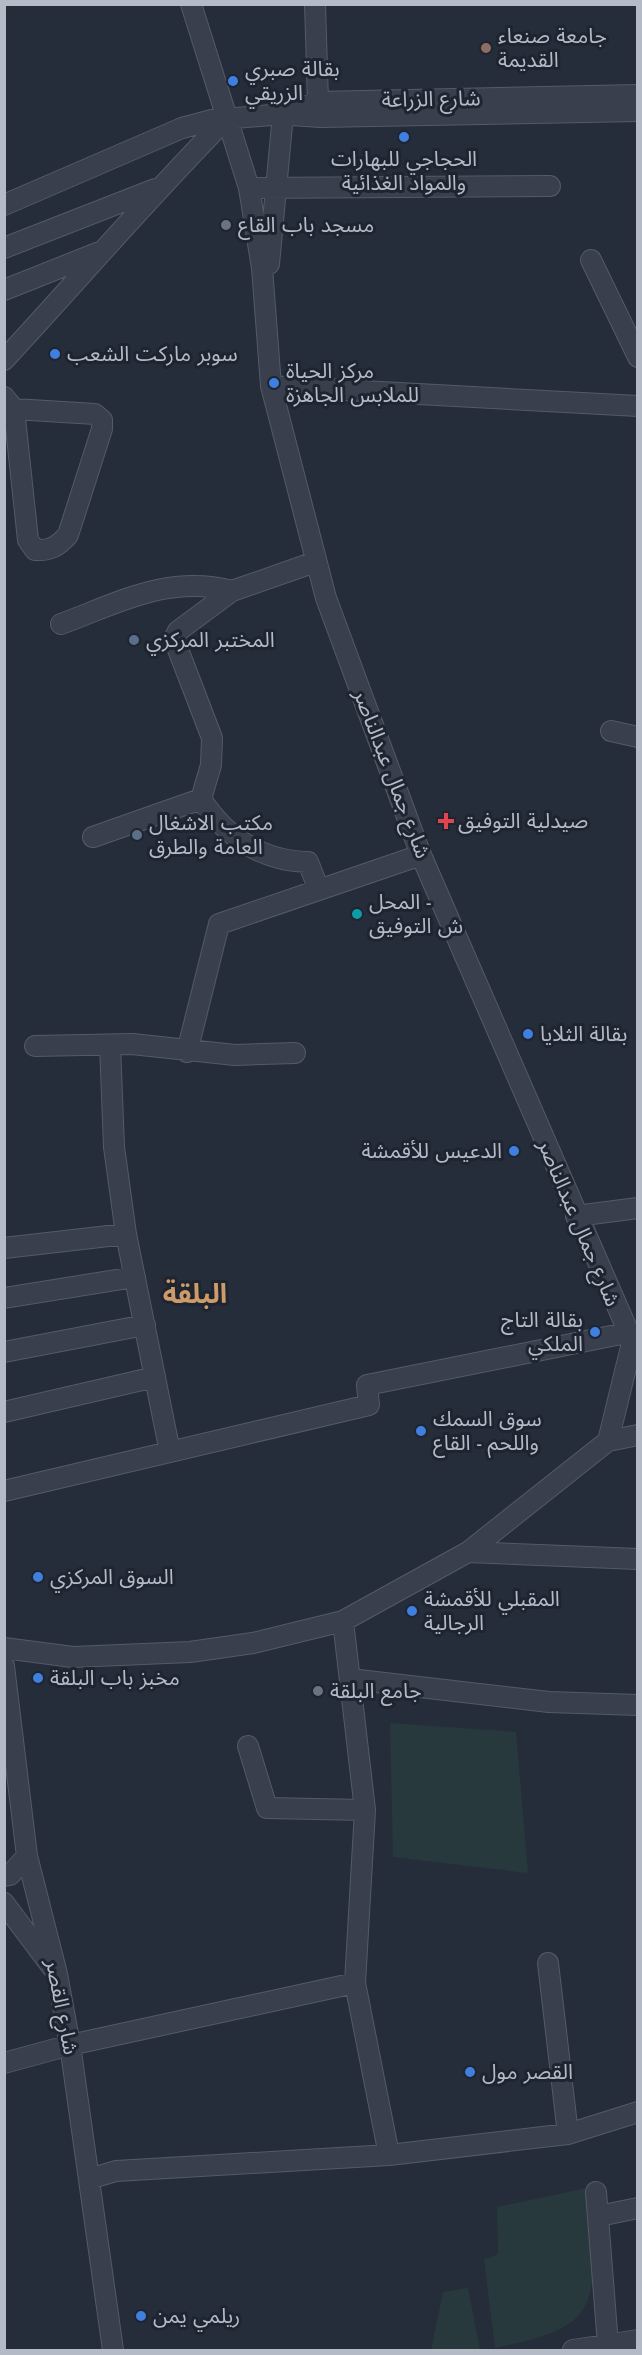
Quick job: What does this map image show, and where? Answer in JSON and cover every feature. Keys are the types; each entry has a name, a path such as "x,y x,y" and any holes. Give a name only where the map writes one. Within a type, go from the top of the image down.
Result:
{"street":[{"name":"شارع جمال عبدالناصر","path":"191,4 249,189 258,238 271,386 326,598 421,855 633,1343"},
{"path":"315,4 318,102"},
{"name":"شارع الزراعة","path":"4,205 182,128 227,118 283,114 318,102 638,95"},
{"path":"283,114 320,117 638,111"},
{"name":"شارع جمال عبدالناصر","path":"265,308 283,114"},
{"path":"4,360 107,248 157,188 227,118"},
{"path":"249,189 277,186 550,186"},
{"path":"4,248 157,188"},
{"path":"4,290 107,248"},
{"path":"591,260 638,357"},
{"path":"271,386 638,406"},
{"path":"9,403 95,414 102,420 102,429 68,535 60,545 48,551 35,550 28,540 9,403"},
{"path":"315,562 232,591 178,631 174,639 212,738 211,765 201,799 212,816 238,841 285,861 308,862 319,890"},
{"path":"61,624 161,587 192,584 232,591"},
{"path":"611,731 638,737"},
{"path":"93,837 201,799"},
{"path":"187,1052 219,924 421,855"},
{"path":"110,1044 114,1147 126,1234 170,1452"},
{"path":"35,1046 132,1044 187,1052 235,1055 295,1053"},
{"path":"576,1216 638,1208"},
{"path":"4,1248 126,1234"},
{"path":"4,1298 135,1277"},
{"path":"4,1352 145,1325"},
{"path":"4,1491 369,1405 367,1385 633,1343 608,1441"},
{"path":"4,1413 155,1377"},
{"path":"4,1648 74,1657 190,1652 252,1643 343,1621 468,1552 608,1441 638,1435"},
{"path":"468,1552 638,1559"},
{"path":"343,1621 365,1809 355,1983 389,2155"},
{"name":"شارع القصر","path":"4,1666 27,1856 57,1974 70,2045 113,2350"},
{"path":"350,1679 549,1702 638,1705"},
{"path":"248,1746 267,1808 365,1809"},
{"path":"4,1876 10,1875 27,1856"},
{"path":"4,1903 57,1974"},
{"path":"548,1963 568,2134"},
{"path":"4,2063 70,2045 355,1983"},
{"path":"89,2179 116,2171 389,2155 568,2134 638,2112"},
{"path":"596,2192 600,2216 608,2345"},
{"path":"600,2216 638,2208"},
{"path":"573,2350 638,2340"}],"shaded area":[{"path":"390,1723 516,1732 528,1873 393,1857"},
{"path":"587,2188 594,2260 589,2297 581,2312 570,2323 553,2332 495,2348 484,2260 498,2254 497,2207"},
{"path":"468,2288 480,2350 431,2350 443,2292"}],"place":[{"name":"جامعة صنعاء القديمة","path":"486,48"},
{"name":"بقالة صبري الزريقي","path":"233,81"},
{"name":"الحجاجي للبهارات والمواد الغذائية","path":"404,137"},
{"name":"مسجد باب القاع","path":"226,225"},
{"name":"سوبر ماركت الشعب","path":"55,354"},
{"name":"مركز الحياة للملابس الجاهزة","path":"274,383"},
{"name":"المختبر المركزي","path":"134,640"},
{"name":"صيدلية التوفيق","path":"446,821"},
{"name":"مكتب الاشغال العامة والطرق","path":"137,835"},
{"name":"المحل - ش التوفيق","path":"357,914"},
{"name":"بقالة الثلايا","path":"528,1034"},
{"name":"الدعيس للأقمشة","path":"514,1151"},
{"name":"بقالة التاج الملكي","path":"595,1332"},
{"name":"سوق السمك واللحم - القاع","path":"421,1431"},
{"name":"السوق المركزي","path":"38,1577"},
{"name":"المقبلي للأقمشة الرجالية","path":"412,1611"},
{"name":"مخبز باب البلقة","path":"38,1678"},
{"name":"جامع البلقة","path":"318,1691"},
{"name":"القصر مول","path":"470,2072"},
{"name":"ريلمي يمن","path":"141,2316"}],"district":[{"name":"البلقة","path":"195,1293"}]}
